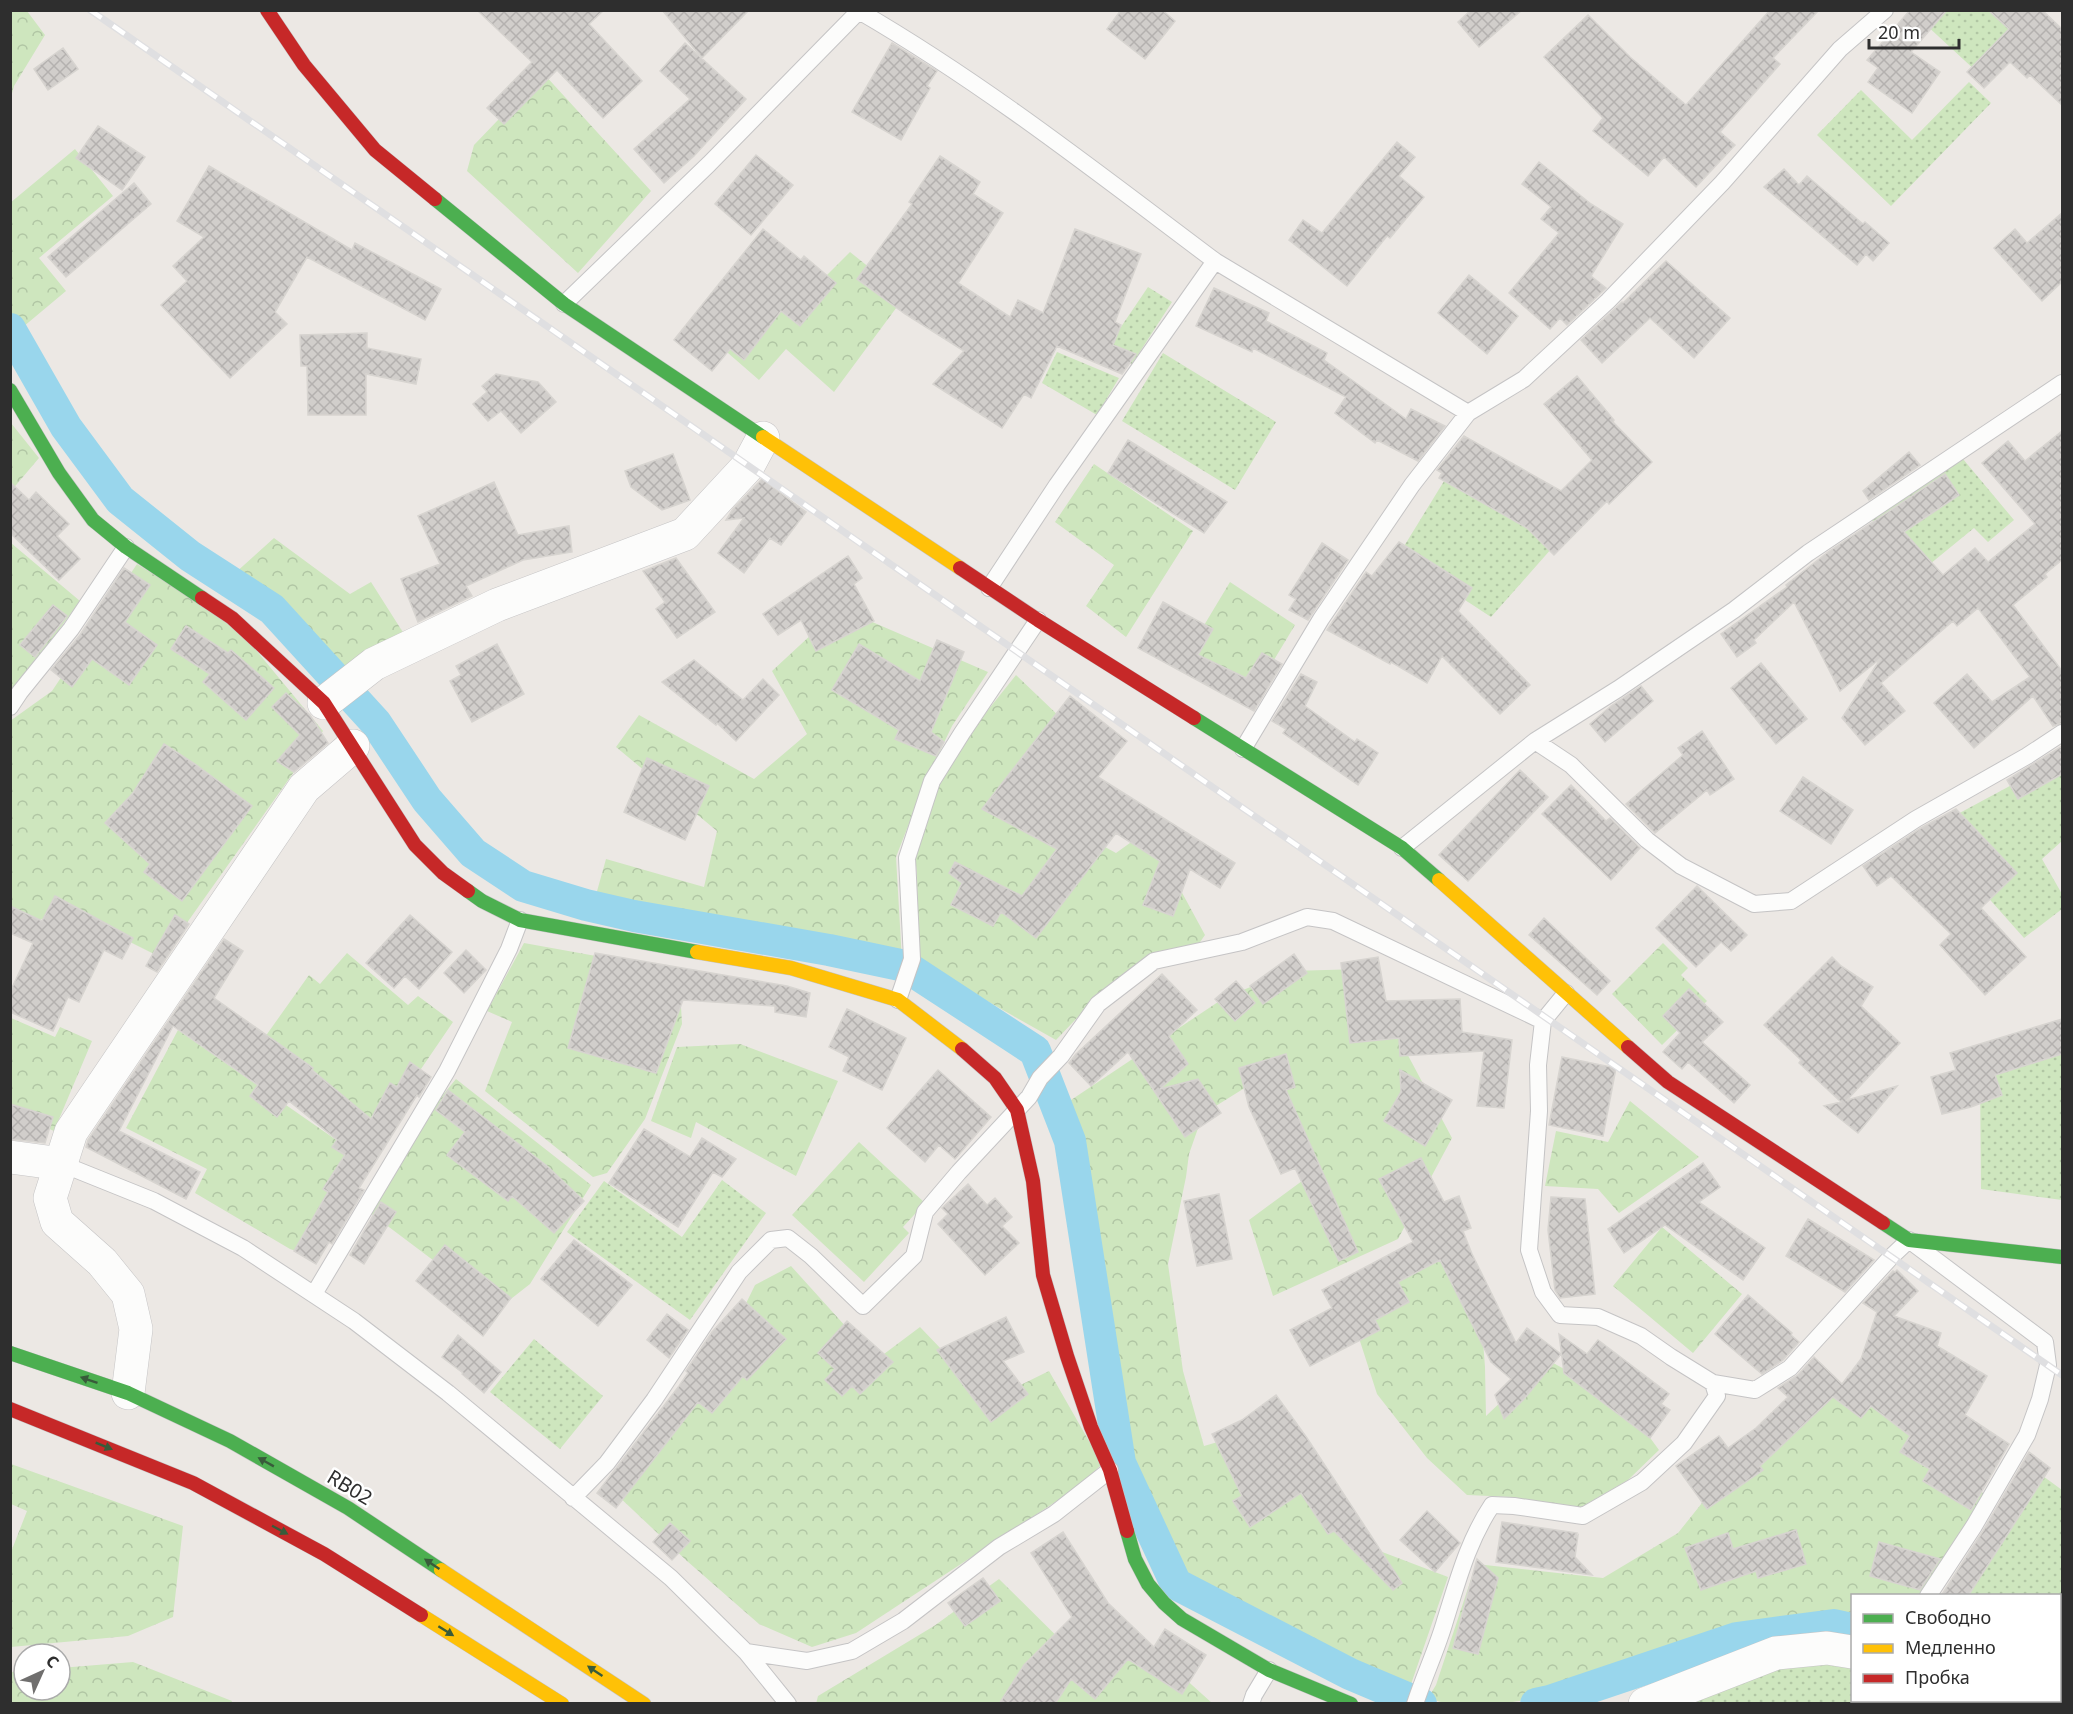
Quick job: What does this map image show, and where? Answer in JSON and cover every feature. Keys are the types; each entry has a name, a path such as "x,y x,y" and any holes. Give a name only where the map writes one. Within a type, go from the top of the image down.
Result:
{"main road":[{"path":"267,10 304,65 375,150 564,304 1038,620 1402,848 1668,1082 1909,1240 2062,1257"},
{"path":"10,390 59,473 93,520 126,547 232,618 324,703 415,845 443,873 482,901 520,920 791,968 898,1000 961,1048 995,1078 1017,1110 1033,1181 1043,1275 1070,1367 1091,1427 1110,1470 1136,1558 1148,1584 1182,1619 1269,1670 1352,1704"},
{"name":"RB02","path":"10,1353 128,1394 230,1441 348,1508 644,1704"},
{"path":"10,1409 182,1479 213,1494 324,1554 562,1704"}],"street":[{"path":"324,703 374,664 497,605 685,534 748,466 763,438"},
{"path":"128,1394 136,1329 128,1294 102,1262 57,1222 50,1198 71,1132 304,788 353,746"},
{"path":"10,1156 62,1164"},
{"path":"1645,1704 1776,1653 1827,1648 1851,1652"}],"lane":[{"path":"1243,749 1321,619 1412,485 1468,413 1524,379 1608,301 1722,183 1840,49 1885,10"},
{"path":"564,304 709,164 858,11 911,42 1032,124 1215,261 1468,413"},
{"path":"989,588 1063,476 1215,261"},
{"path":"1402,848 1535,741 1686,643 1808,554 2062,383"},
{"path":"10,707 71,629 126,547"},
{"path":"898,1000 912,959 907,858 932,782 1038,620"},
{"path":"1535,741 1571,765 1647,840 1681,866 1754,904 1791,902 1916,819 2027,756 2062,733"},
{"path":"573,1498 607,1463 654,1400 739,1272 771,1240 788,1238 811,1256 863,1306 914,1256 925,1212 1029,1097 1040,1078 1061,1056 1098,1004 1154,961 1242,942 1306,917 1333,921 1543,1021"},
{"path":"314,1294 447,1071 509,949 520,920"},
{"path":"1566,993 1543,1021 1538,1065 1539,1111 1529,1250 1542,1292 1560,1314 1598,1317 1641,1336 1671,1358 1713,1383 1755,1390 1790,1368 1909,1240 2045,1342 2048,1365 2040,1399 2027,1435 1974,1526 1929,1594"},
{"path":"62,1164 154,1201 243,1248 354,1320 448,1393 671,1578 746,1652 788,1704"},
{"path":"1417,1698 1445,1623 1470,1544 1492,1505 1583,1516 1642,1482 1684,1443 1717,1396 1713,1383"},
{"path":"746,1652 807,1661 852,1651 903,1620 999,1547 1054,1514 1110,1470"},
{"path":"1251,1704 1269,1670"}],"green space":[{"path":"11,10 27,11 45,35 14,86 11,97"},
{"path":"1937,11 2003,11 2020,28 1977,72 1924,23"},
{"path":"543,73 651,191 578,273 467,171 474,145"},
{"path":"1969,82 1991,103 1891,206 1817,135 1861,90 1912,140"},
{"path":"75,149 113,196 39,258 66,291 23,327 11,312 10,203"},
{"path":"850,252 905,296 834,392 786,349 759,380 697,326 796,306"},
{"path":"1148,287 1172,302 1132,364 1104,352"},
{"path":"1057,352 1119,378 1097,415 1042,383"},
{"path":"1163,353 1276,422 1235,490 1122,421"},
{"path":"11,423 39,458 11,491"},
{"path":"1963,459 2014,520 1988,542 1974,528 1919,573 1869,517"},
{"path":"1457,460 1560,539 1491,617 1398,556"},
{"path":"1094,464 1193,531 1126,637 1086,606 1114,565 1055,522"},
{"path":"274,538 350,594 371,582 404,634 347,670 278,602 234,574"},
{"path":"11,543 80,601 11,695"},
{"path":"137,564 236,626 323,731 162,958 68,911 30,923 11,911 10,721 52,691"},
{"path":"1230,582 1295,625 1251,698 1165,649 1203,627"},
{"path":"840,608 988,672 952,726 926,780 896,857 902,961 594,902 606,859 704,887 717,831 616,747 639,715 754,779 807,734 772,671"},
{"path":"1016,675 1062,719 1054,819 1116,853 1148,830 1205,935 1198,945 1096,998 1056,1040 918,962 915,858 936,788 964,740"},
{"path":"2062,758 2062,841 2042,859 2062,894 2062,909 2024,938 1936,839 1954,816"},
{"path":"524,943 679,971 682,1024 645,1119 607,1173 593,1177 485,1091 512,1022 487,1011"},
{"path":"1663,943 1688,968 1681,975 1707,1001 1662,1045 1612,994"},
{"path":"347,953 408,1005 418,996 453,1022 378,1132 260,1044 309,975 320,984"},
{"path":"1362,969 1452,1138 1398,1239 1273,1296 1249,1220 1302,1181 1259,1079 1203,1114 1189,1154 1168,1264 1183,1371 1204,1446 1269,1427 1377,1550 1448,1577 1409,1690 1353,1670 1178,1577 1127,1466 1076,1144 1065,1104 1224,998 1289,971"},
{"path":"11,1018 55,1037 60,1027 92,1041 54,1131 11,1112"},
{"path":"178,1030 355,1153 302,1253 290,1249 195,1193 207,1169 126,1128"},
{"path":"2039,1037 2062,1048 2062,1200 1981,1189 1980,1073"},
{"path":"740,1044 838,1081 796,1176 696,1122 691,1138 651,1121 677,1047"},
{"path":"456,1079 591,1185 530,1284 498,1309 369,1212 433,1107"},
{"path":"1630,1101 1699,1157 1619,1213 1598,1189 1545,1186 1556,1131 1608,1142"},
{"path":"859,1142 925,1203 903,1227 909,1233 864,1282 792,1215"},
{"path":"722,1180 766,1213 690,1320 567,1232 604,1181 682,1237"},
{"path":"1662,1227 1742,1294 1693,1353 1613,1286"},
{"path":"1457,1260 1481,1316 1486,1416 1546,1359 1624,1402 1659,1450 1628,1480 1578,1509 1513,1497 1467,1495 1427,1458 1377,1394 1350,1310 1419,1263"},
{"path":"791,1266 876,1360 920,1327 990,1400 1049,1371 1102,1464 1078,1487 856,1633 812,1647 759,1624 687,1561 615,1493 734,1328 755,1285"},
{"path":"534,1339 603,1396 560,1449 490,1392"},
{"path":"1818,1382 1863,1389 1984,1494 1926,1594 1851,1594 1851,1620 1733,1633 1547,1697 1499,1704 1444,1703 1428,1698 1436,1685 1476,1564 1603,1578 1678,1533 1726,1473"},
{"path":"11,1464 183,1526 173,1617 128,1636 64,1642 12,1642 11,1647 11,1552 27,1511 11,1504"},
{"path":"2028,1465 2062,1490 2062,1703 1965,1704 1963,1702 2061,1702 2061,1594 1943,1594"},
{"path":"999,1579 1099,1678 1131,1645 1182,1676 1212,1703 816,1704 818,1696 934,1626"},
{"path":"1790,1656 1851,1662 1851,1702 1877,1702 1877,1703 1667,1704"},
{"path":"133,1662 232,1701 231,1704 11,1703 12,1672 12,1702 72,1702 72,1667"}],"building":[{"path":"477,10 604,10 589,24 642,81 603,118 557,70 504,124 487,108 532,62"},
{"path":"662,10 749,10 702,58"},
{"path":"1121,10 1162,10 1175,21 1145,59 1107,29"},
{"path":"1471,10 1522,10 1479,47 1458,22"},
{"path":"1770,10 1819,10 1773,58 1780,64 1720,132 1735,145 1696,187 1664,157 1648,176 1593,131 1603,118 1544,57 1588,15 1630,57 1686,105"},
{"path":"1910,10 1947,10 1911,52 1940,72 1912,113 1868,82 1878,68 1867,60"},
{"path":"1988,10 2042,10 2062,29 2062,105 2030,75 2027,78 2010,62 1984,88 1967,72 2009,29"},
{"path":"685,43 746,99 694,156 664,183 634,149 690,99 660,71"},
{"path":"892,43 937,71 927,86 930,88 901,140 852,112"},
{"path":"63,48 78,69 48,90 34,69"},
{"path":"98,126 145,157 122,190 76,158"},
{"path":"1397,142 1415,157 1399,176 1424,197 1390,238 1387,236 1347,286 1289,240 1303,220 1322,233"},
{"path":"756,155 793,185 751,235 715,204"},
{"path":"940,156 980,182 973,194 1003,213 958,283 1010,317 1018,300 1043,313 1075,229 1141,254 1115,322 1121,325 1113,345 1136,354 1122,374 1057,346 1031,398 1024,394 1002,428 933,384 964,351 905,314 857,279 912,204 909,202"},
{"path":"1539,162 1591,204 1623,224 1591,276 1606,288 1567,325 1560,318 1550,329 1509,293 1559,233 1541,219 1551,207 1522,184"},
{"path":"209,166 352,250 355,243 441,289 425,320 307,257 275,312 287,324 230,378 161,305 187,281 173,266 204,237 177,221"},
{"path":"1784,169 1799,185 1807,176 1889,243 1873,261 1866,254 1857,265 1764,187"},
{"path":"134,183 151,204 66,277 48,257"},
{"path":"2062,213 2062,282 2042,301 1994,248 2015,229 2027,243"},
{"path":"763,229 801,260 804,256 836,283 800,326 781,311 744,360 730,349 712,371 674,340"},
{"path":"1666,261 1730,318 1694,358 1650,318 1602,363 1581,340"},
{"path":"1469,275 1518,316 1487,354 1438,313"},
{"path":"1214,288 1269,313 1266,321 1327,353 1324,360 1406,419 1411,409 1445,426 1418,461 1377,440 1375,443 1335,413 1346,397 1253,348 1252,352 1196,326"},
{"path":"367,333 367,348 421,359 416,384 366,374 366,415 308,415 307,366 301,366 300,335"},
{"path":"496,374 538,382 556,402 521,433 501,411 488,421 473,404 487,392 482,386"},
{"path":"1577,376 1614,420 1613,422 1652,462 1609,504 1607,501 1554,555 1527,528 1439,478 1442,473 1437,470 1464,436 1561,491 1592,460 1544,404"},
{"path":"2062,431 2062,560 2045,574 2047,577 2013,605 2062,671 2062,723 2053,726 2033,696 1974,748 1934,703 1967,674 1992,702 2030,677 1978,608 1957,626 1953,621 1881,683 1905,711 1865,745 1842,718 1881,658 1840,691 1794,602 1754,640 1756,643 1737,657 1721,634 1787,587 1786,585 1828,552 1945,474 1959,495 1904,532 1943,575 1975,548 1988,562 2035,524 1982,463 2008,441 2025,461"},
{"path":"1128,440 1227,502 1204,533 1108,473"},
{"path":"1909,452 1920,465 1869,500 1863,491"},
{"path":"673,454 690,500 662,510 631,487 625,471"},
{"path":"762,479 806,512 781,545 770,538 744,573 718,553 744,518 726,520 733,509"},
{"path":"10,482 29,500 36,492 69,524 57,536 80,559 59,580 10,533"},
{"path":"494,482 518,535 569,526 572,552 523,560 466,586 472,596 418,622 401,579 440,564 418,516"},
{"path":"1399,542 1472,588 1458,611 1530,685 1500,714 1442,656 1427,683 1327,630 1366,572 1372,576"},
{"path":"1322,543 1348,560 1308,620 1289,610 1296,599 1289,595"},
{"path":"848,556 862,578 854,584 874,621 816,651 801,620 778,635 763,614"},
{"path":"676,558 715,612 677,638 656,609 665,602 643,571"},
{"path":"124,568 150,585 125,622 157,645 129,685 92,659 72,687 51,670 80,635"},
{"path":"1163,602 1213,629 1198,655 1246,678 1262,653 1282,664 1254,711 1138,648"},
{"path":"53,605 67,616 35,657 20,645"},
{"path":"186,626 228,653 231,650 274,688 246,720 203,682 210,674 171,649"},
{"path":"937,640 964,652 931,732 944,742 936,756 895,739 899,730 832,690 859,644 920,681"},
{"path":"497,644 524,694 472,722 450,681 461,675 456,666"},
{"path":"694,660 743,700 763,679 779,695 736,741 717,723 716,725 662,682"},
{"path":"1761,663 1807,719 1776,744 1731,688"},
{"path":"1301,674 1317,682 1305,706 1355,742 1357,739 1378,753 1358,785 1283,733 1286,729 1272,721"},
{"path":"1641,686 1653,701 1605,742 1590,724 1611,706"},
{"path":"286,693 310,715 328,743 294,772 277,761 300,735 272,707"},
{"path":"1070,696 1127,741 1098,777 1235,863 1220,888 1190,869 1173,916 1143,905 1160,861 1116,833 1036,938 1001,912 993,926 951,905 962,883 949,873 955,862 1022,896 1057,849 982,809"},
{"path":"1702,731 1734,779 1710,795 1707,790 1655,833 1626,804 1683,755 1678,748"},
{"path":"164,744 252,806 182,901 144,872 150,864 105,823 133,793"},
{"path":"2062,746 2062,774 2018,799 2007,780"},
{"path":"647,758 709,786 685,840 624,812"},
{"path":"1520,770 1548,797 1468,881 1439,855"},
{"path":"1803,777 1853,810 1831,844 1780,811"},
{"path":"1571,785 1606,821 1610,818 1640,848 1611,880 1542,814"},
{"path":"1956,809 2017,873 1981,908 2026,957 1985,995 1940,945 1951,934 1891,876 1877,886 1863,866 1921,828"},
{"path":"1697,886 1747,935 1731,951 1721,942 1696,967 1656,928"},
{"path":"55,896 133,938 122,959 104,950 79,1002 68,997 53,1031 10,1012 10,992 33,943 10,933 10,906 42,921"},
{"path":"175,915 189,924 157,972 146,966"},
{"path":"410,915 452,952 419,989 405,976 394,988 366,963"},
{"path":"1544,918 1610,981 1597,995 1529,935"},
{"path":"224,939 243,951 214,998 313,1068 312,1070 371,1119 390,1083 397,1087 410,1062 431,1077 419,1097 417,1095 359,1188 364,1190 332,1244 329,1242 316,1264 294,1251 328,1192 323,1189 345,1155 332,1147 337,1140 289,1101 277,1117 250,1096 258,1085 173,1026 119,1131 200,1172 186,1199 86,1147 88,1140"},
{"path":"466,950 486,970 464,993 444,973"},
{"path":"595,953 787,986 810,993 806,1017 775,1012 775,1006 683,1000 656,1073 568,1048"},
{"path":"1294,954 1307,973 1263,1004 1250,986"},
{"path":"1378,957 1386,1001 1460,999 1462,1032 1512,1040 1504,1108 1477,1106 1484,1051 1400,1056 1399,1038 1350,1043 1341,963"},
{"path":"1832,957 1841,966 1873,987 1861,1006 1900,1043 1847,1100 1897,1086 1858,1133 1824,1106 1841,1102 1799,1063 1801,1060 1764,1025"},
{"path":"1162,974 1197,1010 1169,1036 1188,1064 1160,1089 1198,1079 1221,1113 1185,1137 1128,1052 1091,1086 1069,1063"},
{"path":"1236,981 1255,1003 1235,1021 1215,999"},
{"path":"1689,989 1723,1022 1702,1042 1750,1085 1734,1103 1688,1062 1682,1069 1663,1052 1680,1033 1663,1016"},
{"path":"847,1009 906,1038 882,1090 843,1071 849,1057 829,1047"},
{"path":"2062,1019 2062,1054 1995,1075 2002,1095 1971,1107 1942,1114 1931,1077 1956,1070 1950,1053"},
{"path":"1286,1054 1295,1087 1286,1090 1358,1252 1339,1261 1295,1168 1281,1174 1249,1107 1239,1068"},
{"path":"1562,1057 1616,1068 1603,1136 1549,1125"},
{"path":"938,1070 991,1117 955,1159 939,1145 925,1162 887,1128"},
{"path":"1400,1070 1452,1100 1425,1146 1384,1121 1401,1092"},
{"path":"448,1090 547,1166 584,1201 554,1233 512,1196 508,1201 447,1155 465,1132 436,1110"},
{"path":"10,1104 53,1117 45,1143 10,1139"},
{"path":"644,1129 690,1157 702,1138 736,1159 722,1177 713,1172 678,1227 609,1183"},
{"path":"1421,1158 1444,1202 1459,1196 1471,1228 1463,1231 1516,1343 1527,1328 1561,1354 1524,1399 1504,1419 1495,1395 1511,1379 1491,1362 1440,1260 1398,1282 1409,1302 1375,1320 1380,1330 1310,1366 1290,1330 1332,1308 1322,1290 1413,1242 1379,1179"},
{"path":"1703,1163 1720,1187 1699,1202 1765,1248 1743,1280 1665,1225 1624,1253 1608,1229"},
{"path":"968,1184 987,1205 995,1198 1012,1217 1002,1226 1019,1243 985,1275 938,1224 948,1214 942,1208"},
{"path":"1219,1194 1232,1259 1197,1266 1184,1201"},
{"path":"1551,1197 1585,1199 1595,1294 1560,1298 1555,1290 1548,1230"},
{"path":"381,1202 396,1212 364,1264 350,1255"},
{"path":"1808,1219 1874,1260 1845,1292 1786,1256"},
{"path":"574,1240 632,1285 598,1326 541,1279"},
{"path":"445,1245 511,1298 483,1336 416,1281"},
{"path":"1897,1270 1918,1291 1894,1316 1941,1333 1937,1346 1987,1376 1965,1415 2009,1444 1971,1510 1923,1481 1930,1469 1900,1452 1910,1436 1871,1406 1861,1418 1833,1397 1760,1466 1763,1470 1707,1509 1676,1466 1719,1436 1728,1448 1756,1428 1788,1397 1778,1388 1798,1375 1814,1357 1842,1384 1861,1359 1877,1312 1863,1303 1893,1271"},
{"path":"1748,1295 1792,1333 1791,1335 1799,1342 1783,1360 1762,1374 1715,1334"},
{"path":"742,1299 786,1339 747,1380 743,1376 712,1413 698,1402 616,1508 597,1493 679,1386 688,1373 686,1371 712,1332"},
{"path":"667,1314 688,1330 669,1358 647,1340"},
{"path":"1006,1317 1024,1352 1003,1361 1028,1394 991,1422 937,1350"},
{"path":"847,1321 893,1362 860,1394 852,1386 842,1396 825,1380 835,1369 818,1353"},
{"path":"1559,1334 1587,1354 1598,1340 1669,1394 1661,1404 1670,1410 1650,1438 1564,1373"},
{"path":"458,1335 501,1372 484,1393 442,1357"},
{"path":"1276,1395 1307,1438 1402,1583 1393,1590 1334,1531 1328,1534 1301,1493 1250,1527 1233,1501 1242,1496 1212,1434 1242,1420"},
{"path":"2029,1452 2050,1468 1969,1594 1942,1594 1983,1531"},
{"path":"1427,1511 1460,1543 1435,1572 1400,1540"},
{"path":"1502,1522 1577,1533 1574,1538 1578,1535 1575,1557 1592,1575 1496,1562"},
{"path":"670,1523 690,1541 672,1560 653,1542"},
{"path":"1796,1530 1806,1564 1758,1578 1756,1571 1701,1590 1685,1548 1728,1533 1733,1549"},
{"path":"1063,1532 1108,1603 1154,1647 1165,1629 1206,1655 1182,1694 1128,1659 1095,1699 1071,1679 1055,1704 999,1704 1024,1665 1072,1617 1031,1553"},
{"path":"1879,1542 1940,1559 1920,1590 1870,1576"},
{"path":"1477,1559 1498,1578 1478,1654 1453,1648"},
{"path":"983,1578 1000,1601 965,1626 948,1603"}],"waterway":[{"path":"10,329 66,427 120,500 190,556 272,609 376,723 427,800 473,853 523,886 586,905 905,966 1035,1051 1070,1141 1120,1463 1176,1584 1350,1674 1421,1704"},
{"path":"1536,1704 1737,1638 1834,1625 1851,1629"}],"railway":[{"path":"90,10 2062,1375"}],"traffic: fast":[{"path":"435,199 564,304 763,437"},
{"path":"10,390 59,473 93,520 126,547 202,598"},
{"path":"1194,718 1402,848 1439,880"},
{"path":"468,891 482,901 520,920 697,952"},
{"path":"1883,1223 1909,1240 2062,1257"},
{"path":"10,1353 128,1393 230,1441 348,1508 441,1570"},
{"path":"1127,1531 1135,1559 1148,1584 1182,1619 1269,1670 1351,1704"}],"traffic: slow":[{"path":"763,437 960,568"},
{"path":"1439,880 1628,1047"},
{"path":"697,952 791,968 898,1000 962,1049"},
{"path":"441,1570 644,1704"},
{"path":"421,1615 562,1704"}],"traffic: jam":[{"path":"267,10 304,65 375,150 435,199"},
{"path":"960,568 1194,718"},
{"path":"202,598 232,618 324,703 415,845 443,873 468,891"},
{"path":"1628,1047 1668,1082 1883,1223"},
{"path":"962,1049 995,1078 1017,1110 1033,1181 1043,1275 1091,1427 1110,1470 1127,1531"},
{"path":"10,1409 193,1483 324,1554 421,1615"}]}
